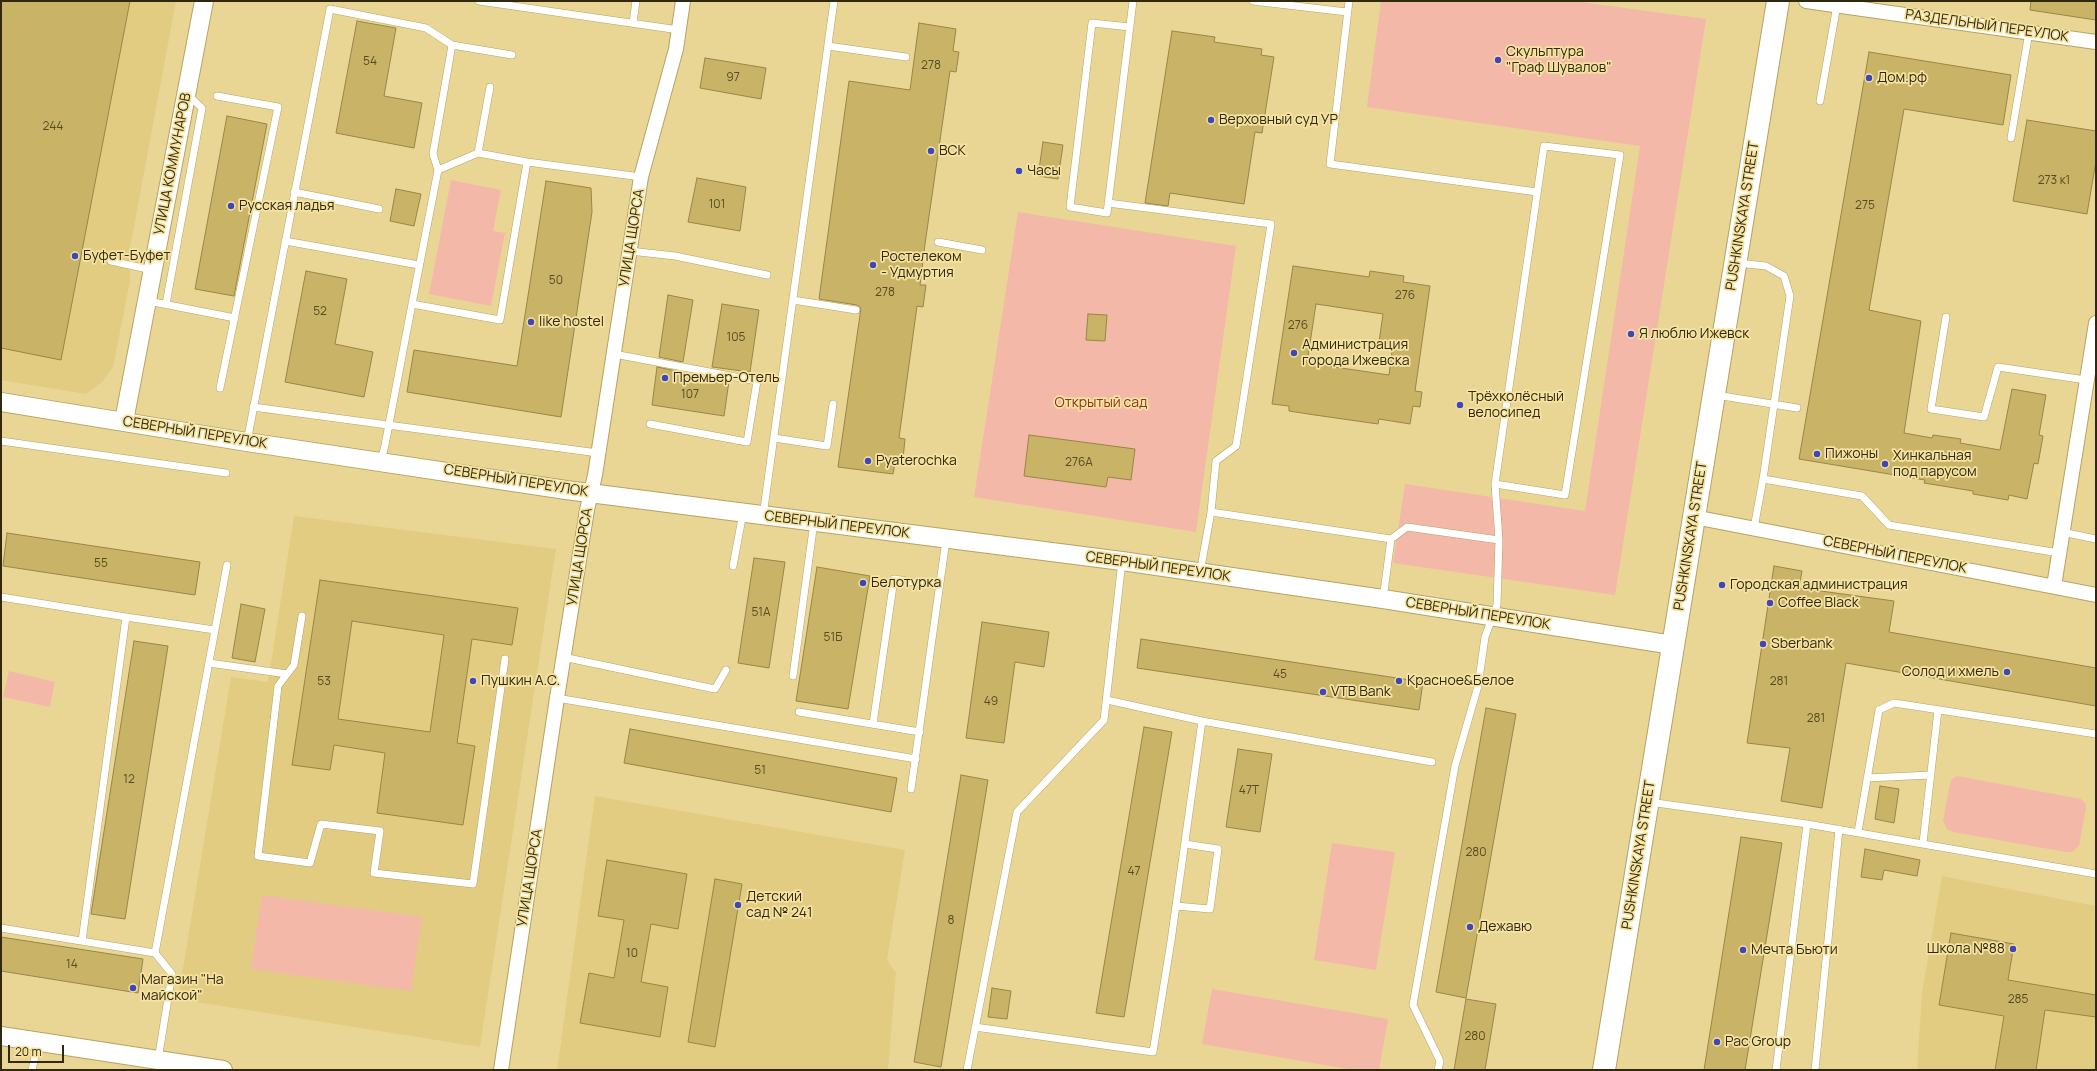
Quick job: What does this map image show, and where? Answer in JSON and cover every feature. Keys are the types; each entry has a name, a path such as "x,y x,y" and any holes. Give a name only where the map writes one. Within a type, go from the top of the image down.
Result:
{"main road":[{"name":"PUSHKINSKAYA STREET","path":"1604,1070 1778,1"}],"street":[{"name":"УЛИЦА КОММУНАРОВ","path":"124,421 204,1"},
{"name":"УЛИЦА ЩОРСА","path":"501,1070 563,657 598,453 641,177 676,49 683,1"},
{"name":"РАЗДЕЛЬНЫЙ ПЕРЕУЛОК","path":"1806,1 2096,42"},
{"path":"2054,586 2096,323"},
{"name":"СЕВЕРНЫЙ ПЕРЕУЛОК","path":"1,402 247,442 591,493 1122,561 1384,599 1673,645"},
{"name":"СЕВЕРНЫЙ ПЕРЕУЛОК","path":"1694,517 2096,595"},
{"path":"1,1036 223,1070"}],"lane":[{"path":"479,1 679,30"},
{"path":"633,23 636,1"},
{"path":"763,516 834,1"},
{"path":"1130,27 1092,23 1070,207 1107,213 1108,203 1130,27 1133,1"},
{"path":"1253,1 1347,12"},
{"path":"1349,1 1330,164 1537,192"},
{"path":"1820,102 1837,5"},
{"path":"247,442 330,10 426,28 452,45 512,55"},
{"path":"2011,138 2028,32"},
{"path":"381,461 438,170 433,154 452,45"},
{"path":"828,46 906,57"},
{"path":"478,153 490,87"},
{"path":"166,304 202,108 187,94"},
{"path":"217,96 278,107 220,388"},
{"path":"1438,1070 1440,1061 1413,1005 1456,766 1478,686 1485,637 1497,605 1499,540 1495,484 1544,146 1620,155 1565,495 1495,484"},
{"path":"438,170 478,153 527,162 641,177"},
{"path":"412,304 500,320 527,162"},
{"path":"294,192 379,209"},
{"path":"1108,203 1271,224 1236,446 1216,461 1211,512 1200,573"},
{"path":"285,240 420,265"},
{"path":"938,242 982,250"},
{"path":"630,251 675,256 767,275"},
{"path":"111,261 153,270"},
{"path":"1735,263 1766,266 1784,276 1790,296 1764,479 1754,528"},
{"path":"793,300 856,310"},
{"path":"148,301 235,318"},
{"path":"1946,317 1931,409 1984,417 1998,367 2086,380"},
{"path":"614,354 757,381 747,442 650,424"},
{"path":"1714,394 1797,408"},
{"path":"774,438 827,446 833,404"},
{"path":"253,407 598,453"},
{"path":"1,441 226,473"},
{"path":"1764,479 1862,496 1889,525 2059,553"},
{"path":"1211,512 1391,539 1407,527 1499,540"},
{"path":"733,566 743,513"},
{"path":"793,676 814,522"},
{"path":"2062,532 2096,539"},
{"path":"911,788 946,539"},
{"path":"1384,599 1391,539"},
{"path":"967,1070 1017,812 1104,720 1122,561"},
{"path":"155,953 227,565"},
{"path":"873,724 894,579 940,586"},
{"path":"1,597 215,630"},
{"path":"302,616 294,665 278,686 258,856 310,863 321,824 380,831 374,873 473,884 505,659"},
{"path":"82,941 126,617"},
{"path":"563,657 715,689 726,670"},
{"path":"209,663 287,674"},
{"path":"557,698 916,759"},
{"path":"1107,700 1202,721 1432,762"},
{"path":"1858,832 1879,710 1894,703 2096,734"},
{"path":"1923,843 1938,710"},
{"path":"799,712 920,732"},
{"path":"975,1027 1153,1052 1176,906 1202,721"},
{"path":"1868,778 1931,775"},
{"path":"1648,802 1858,832 2096,874"},
{"path":"1776,1070 1807,824"},
{"path":"1815,1070 1839,829"},
{"path":"1176,906 1210,908 1218,850 1185,844"},
{"path":"1,928 155,953 172,974 158,1060"},
{"path":"32,1070 38,1042"}],"shaded area":[{"path":"1,1 176,1 130,248 130,281 113,367 102,382 86,394 1,380"},
{"path":"294,516 556,549 480,1047 178,999 231,677 268,682"},
{"name":"Детский сад № 241","path":"595,796 905,850 887,960 896,973 888,1070 557,1070"},
{"name":"Школа №88","path":"1942,876 2096,906 2096,1070 1917,1070 1922,993"}],"green space":[{"path":"1381,1 1573,1 1706,19 1615,595 1393,563 1405,484 1585,511 1640,146 1367,107"},
{"path":"451,180 501,190 493,231 505,233 491,306 429,294"},
{"name":"Открытый сад","path":"1018,212 1236,246 1196,532 974,497"},
{"path":"9,671 55,682 50,707 3,697"},
{"path":"1957,776 2081,799 2085,803 2086,808 2079,846 2072,852 2066,852 1953,832 1947,829 1943,821 1950,784 1952,779"},
{"path":"1332,843 1395,852 1376,970 1314,960"},
{"path":"262,895 422,917 411,991 251,969"},
{"path":"1212,989 1388,1019 1379,1070 1354,1070 1202,1044"}],"building":[{"path":"1,1 130,1 61,360 1,348"},
{"path":"2031,1 2096,1 2096,20 2030,10"},
{"path":"357,21 396,28 384,96 422,103 414,148 336,133"},
{"name":"Ростелеком - Удмуртия","path":"919,23 956,29 953,51 959,52 956,72 950,71 925,244 920,285 926,285 923,307 917,306 899,438 905,439 903,459 896,458 893,474 838,467 861,308 857,305 819,299 849,81 910,90"},
{"name":"Верховный суд УР","path":"1172,31 1215,37 1214,42 1262,49 1261,55 1274,57 1262,133 1255,132 1244,204 1170,193 1168,206 1145,203"},
{"path":"1869,52 2011,75 2003,125 1904,109 1869,310 1921,321 1904,433 1932,438 1933,435 1961,439 1960,443 2000,450 2012,389 2046,395 2039,435 2043,436 2038,464 2034,463 2027,499 2009,495 2008,500 1973,494 1973,491 1924,483 1925,480 1799,459"},
{"path":"705,58 766,68 761,99 700,88"},
{"name":"Русская ладья","path":"227,116 267,124 234,296 195,289"},
{"path":"2027,120 2096,131 2096,161 2087,214 2013,201"},
{"path":"1043,142 1063,145 1058,179 1038,176"},
{"path":"697,178 746,187 740,231 688,222"},
{"path":"546,181 591,188 592,212 561,417 407,392 414,350 517,366"},
{"path":"396,189 421,194 414,226 390,221"},
{"name":"Администрация города Ижевска","path":"1293,266 1369,277 1370,271 1404,276 1403,282 1430,286 1415,391 1422,392 1420,407 1413,406 1410,424 1379,419 1378,424 1315,415 1289,411 1289,406 1272,404","holes":["1316,304 1383,314 1379,342 1393,344 1389,375 1307,363"]},
{"path":"306,271 347,279 335,344 373,352 364,397 285,382"},
{"path":"668,295 693,300 683,362 659,357"},
{"path":"722,304 759,310 750,372 712,367"},
{"path":"1088,314 1107,315 1105,341 1086,340"},
{"name":"Премьер-Отель","path":"657,367 681,372 680,378 710,382 711,377 729,381 724,416 652,405"},
{"path":"1029,435 1135,449 1131,480 1108,477 1106,487 1024,476"},
{"path":"7,533 200,562 195,595 3,566"},
{"path":"754,558 785,562 769,668 738,663"},
{"path":"1774,566 1802,571 1799,588 1894,601 1889,632 2096,668 2096,706 1846,663 1822,808 1781,801 1790,748 1747,743"},
{"path":"817,567 870,576 848,709 796,701"},
{"path":"320,580 518,608 512,645 472,639 457,743 475,746 463,825 377,813 385,753 334,745 330,770 292,765","holes":["352,621 444,635 430,732 338,719"]},
{"path":"241,604 265,609 255,662 232,658"},
{"path":"982,622 1049,632 1044,667 1015,662 1004,743 966,738"},
{"path":"1141,639 1423,682 1419,710 1137,668"},
{"path":"134,641 168,646 125,919 91,914"},
{"path":"1486,708 1516,714 1466,998 1436,992"},
{"path":"1144,727 1172,732 1124,1017 1096,1013"},
{"path":"630,729 897,778 891,812 624,763"},
{"path":"1238,749 1272,754 1260,832 1226,827"},
{"path":"961,775 988,780 941,1067 914,1062"},
{"path":"1880,786 1899,789 1894,823 1875,819"},
{"path":"1741,837 1782,843 1745,1070 1704,1070"},
{"path":"1865,849 1920,860 1917,876 1884,870 1882,880 1861,877"},
{"path":"607,860 687,874 678,929 651,924 641,982 668,987 660,1037 580,1023 589,973 614,978 624,920 598,916"},
{"path":"715,879 742,884 715,1047 688,1042"},
{"path":"1951,933 2014,944 2008,980 2096,995 2096,1017 2045,1010 2036,1070 1995,1070 2004,1016 1939,1005"},
{"path":"1,937 143,959 138,993 1,971"},
{"path":"992,988 1011,991 1007,1019 988,1017"},
{"path":"1466,999 1496,1004 1485,1070 1454,1070"}],"place":[{"name":"Скульптура \"Граф Шувалов\"","path":"1498,60"},
{"name":"Дом.рф","path":"1869,78"},
{"name":"Верховный суд УР","path":"1211,120"},
{"name":"ВСК","path":"931,151"},
{"name":"Часы","path":"1019,171"},
{"name":"Русская ладья","path":"231,206"},
{"name":"Буфет-Буфет","path":"75,256"},
{"name":"Ростелеком - Удмуртия","path":"873,265"},
{"name":"like hostel","path":"531,322"},
{"name":"Я люблю Ижевск","path":"1631,334"},
{"name":"Администрация города Ижевска","path":"1294,353"},
{"name":"Премьер-Отель","path":"665,378"},
{"name":"Трёхколёсный велосипед","path":"1460,405"},
{"name":"Пижоны","path":"1817,454"},
{"name":"Pyaterochka","path":"868,461"},
{"name":"Хинкальная под парусом","path":"1885,464"},
{"name":"Белотурка","path":"863,583"},
{"name":"Городская администрация","path":"1722,585"},
{"name":"Coffee Black","path":"1770,603"},
{"name":"Sberbank","path":"1763,644"},
{"name":"Солод и хмель","path":"2007,672"},
{"name":"Пушкин А.С.","path":"473,681"},
{"name":"Красное&Белое","path":"1399,681"},
{"name":"VTB Bank","path":"1323,692"},
{"name":"Детский сад № 241","path":"738,905"},
{"name":"Дежавю","path":"1470,927"},
{"name":"Школа №88","path":"2013,949"},
{"name":"Мечта Бьюти","path":"1743,950"},
{"name":"Магазин \"На майской\"","path":"133,988"},
{"name":"Pac Group","path":"1717,1042"}]}
